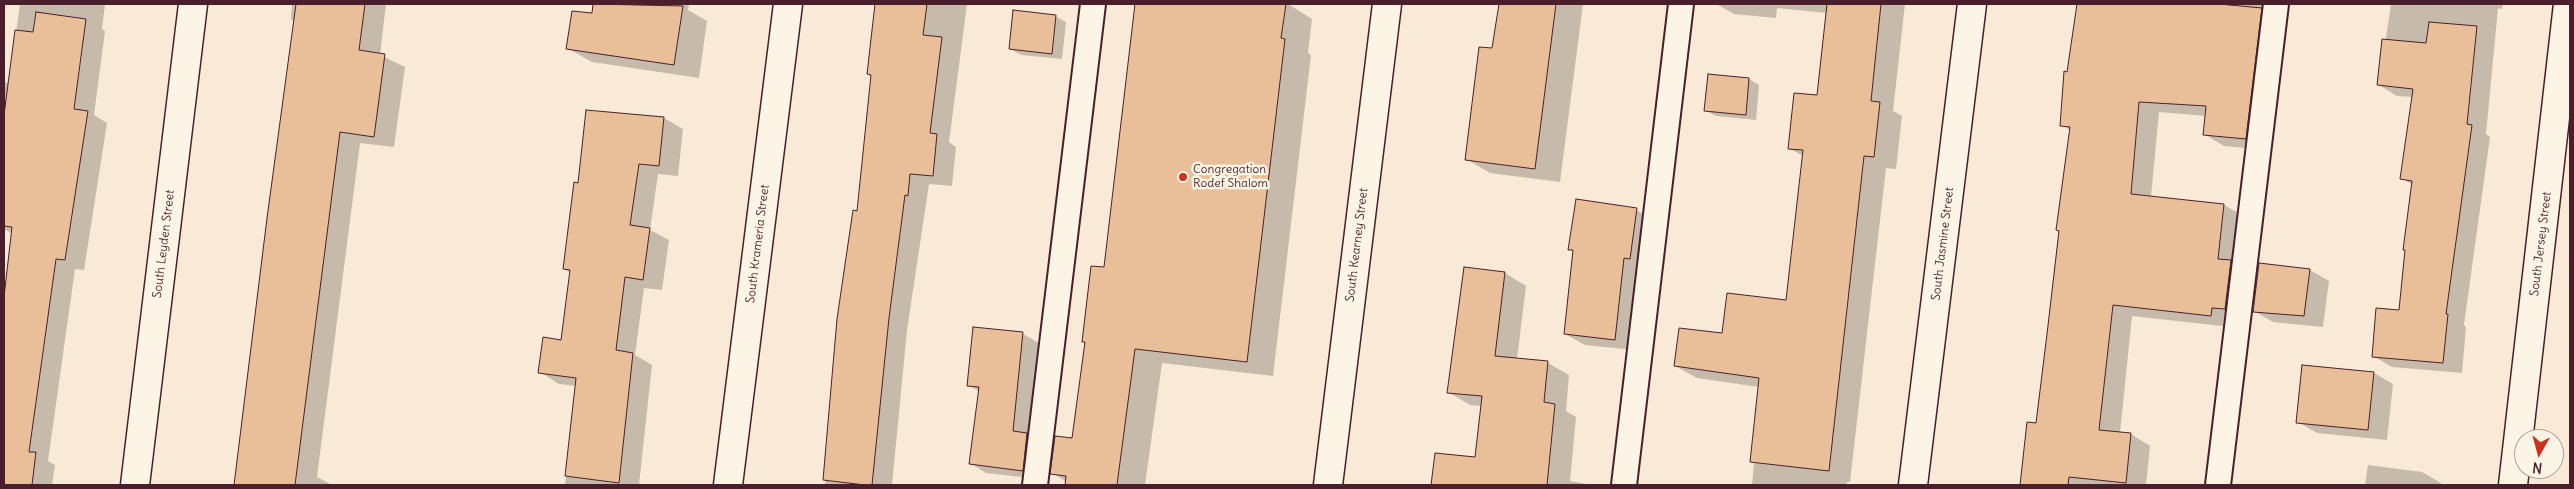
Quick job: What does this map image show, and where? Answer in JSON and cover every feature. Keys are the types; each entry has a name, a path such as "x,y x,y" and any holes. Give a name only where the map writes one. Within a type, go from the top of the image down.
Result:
{"street":[{"name":"South Leyden Street","path":"135,485 193,4"},
{"name":"South Krameria Street","path":"728,485 788,4"},
{"name":"South Kearney Street","path":"1328,485 1387,4"},
{"name":"South Jasmine Street","path":"1913,485 1972,4"},
{"name":"South Jersey Street","path":"2513,485 2568,4"}],"lane":[{"path":"1035,485 1093,4"},
{"path":"1624,485 1681,4"},
{"path":"2218,485 2276,4"}],"building":[{"path":"296,4 365,4 359,50 385,54 374,137 340,132 295,485 234,485 267,218"},
{"path":"593,4 683,6 674,65 566,49 572,11 592,13"},
{"path":"875,4 927,4 923,35 942,37 930,133 937,134 933,176 910,174 908,196 905,195 889,318 872,485 865,485 823,480 837,319 853,210 857,211 871,75 867,74"},
{"path":"1135,4 1286,4 1281,38 1285,39 1247,362 1135,349 1117,485 1065,485 1066,476 1050,474 1055,436 1072,438 1085,342 1082,342 1091,266 1104,267"},
{"path":"1499,4 1556,4 1535,169 1465,160 1479,47 1492,48"},
{"path":"1827,4 1881,4 1871,101 1880,102 1874,157 1864,156 1829,471 1750,462 1759,378 1674,366 1679,328 1722,333 1727,293 1786,300 1803,150 1788,149 1794,93 1817,95"},
{"path":"2077,4 2219,4 2262,8 2246,139 2203,135 2206,106 2139,102 2131,194 2224,204 2218,259 2231,260 2225,309 2212,308 2211,316 2113,305 2099,430 2131,433 2126,483 2069,477 2068,485 2020,485 2027,422 2036,423 2047,334 2059,231 2056,230 2070,127 2060,126 2064,71 2067,72"},
{"path":"1013,10 1056,15 1052,54 1009,49"},
{"path":"36,12 86,19 74,109 88,111 65,260 56,259 29,452 36,452 32,485 4,485 4,297 12,227 4,226 4,115 15,30 33,32"},
{"path":"2429,22 2477,26 2467,124 2472,125 2446,314 2448,314 2443,363 2372,357 2376,308 2399,310 2405,250 2403,250 2412,181 2400,179 2413,89 2377,85 2382,39 2426,43"},
{"path":"1708,74 1749,78 1746,115 1704,111"},
{"path":"586,110 664,117 659,166 639,164 630,225 650,228 643,280 625,277 616,350 633,353 619,483 565,476 576,378 538,373 543,337 561,340 570,270 563,269 574,182 578,183"},
{"path":"1576,199 1637,208 1630,259 1624,258 1615,340 1564,334 1573,250 1568,250"},
{"path":"2259,263 2310,269 2304,316 2253,312"},
{"path":"1464,267 1505,272 1495,356 1548,361 1544,402 1555,404 1547,485 1431,485 1435,453 1475,457 1482,396 1447,393"},
{"path":"973,327 1023,332 1013,431 1027,433 1023,471 969,464 979,387 967,386"},
{"path":"2302,365 2374,372 2368,430 2296,423"}],"place":[{"name":"Congregation Rodef Shalom","path":"1183,177"}]}
